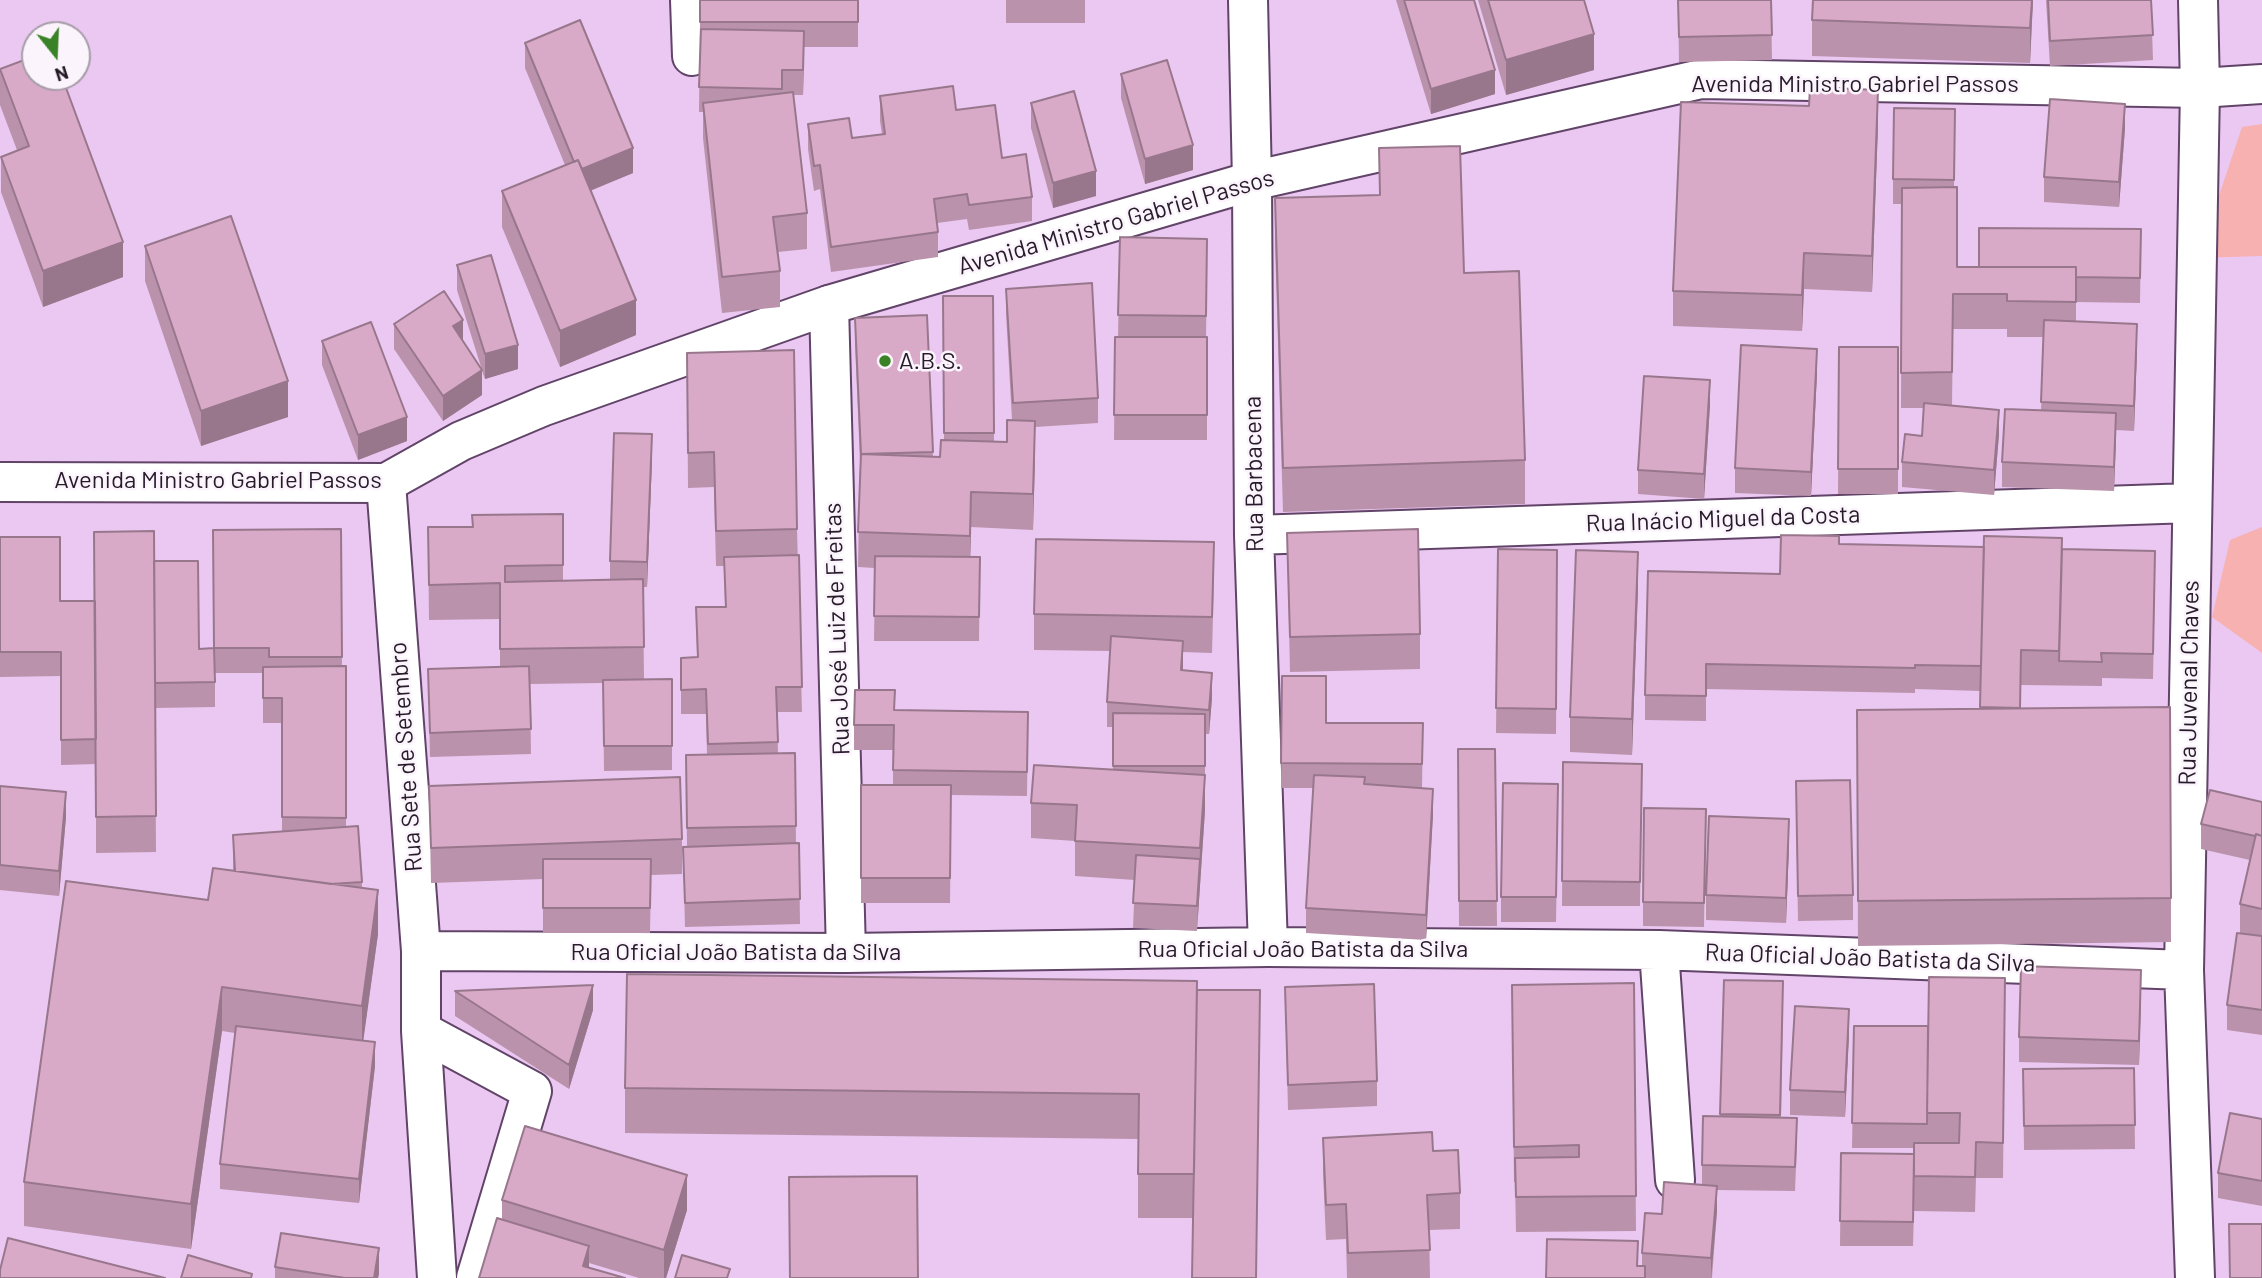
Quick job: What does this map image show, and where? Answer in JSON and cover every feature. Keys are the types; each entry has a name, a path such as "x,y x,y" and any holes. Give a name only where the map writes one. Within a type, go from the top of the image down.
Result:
{"street":[{"path":"690,0 692,56"},
{"name":"Rua Barbacena","path":"1248,0 1254,535 1268,947"},
{"name":"Rua Juvenal Chaves","path":"2195,1278 2184,970 2200,88 2197,0"},
{"name":"Avenida Ministro Gabriel Passos","path":"0,482 386,483 461,441 544,406 829,305 1252,181 1702,79 2200,88 2262,84"},
{"name":"Rua José Luiz de Freitas","path":"829,305 846,953"},
{"name":"Rua Sete de Setembro","path":"386,483 421,951 421,1031 437,1278"},
{"name":"Rua Inácio Miguel da Costa","path":"1254,535 2191,503"},
{"name":"Rua Oficial João Batista da Silva","path":"421,951 846,953 1268,947 1659,950 2184,970"},
{"path":"1659,950 1675,1180"},
{"path":"421,1031 532,1091 476,1278"}],"shaded area":[{"path":"2262,124 2262,256 2198,258 2242,127"},
{"path":"2262,527 2262,653 2212,617 2230,540"}],"building":[{"path":"700,0 858,0 858,22 700,22"},
{"path":"1404,0 1474,0 1495,70 1431,89"},
{"path":"1488,0 1584,0 1594,34 1506,60"},
{"path":"1678,0 1771,0 1772,35 1679,37"},
{"path":"1813,0 2032,0 2030,28 1812,20"},
{"path":"2048,0 2151,0 2153,35 2050,41"},
{"path":"580,20 633,148 582,169 578,160 574,162 525,43"},
{"path":"701,29 804,31 803,70 782,70 782,89 699,87"},
{"path":"1167,60 1193,145 1145,159 1121,74"},
{"path":"21,61 21,91 67,91 123,242 43,271 1,157 29,146 0,69"},
{"path":"953,86 956,110 995,105 1002,158 1026,154 1032,197 969,205 967,194 934,199 938,232 831,247 820,165 814,166 808,124 849,118 852,138 885,134 880,96"},
{"path":"1810,87 1878,90 1872,256 1804,253 1802,295 1673,291 1681,102 1809,106"},
{"path":"1074,91 1096,171 1053,183 1031,103"},
{"path":"793,92 807,213 773,217 780,271 722,277 703,103"},
{"path":"2050,99 2125,104 2119,182 2044,177"},
{"path":"1894,108 1955,109 1954,180 1893,179"},
{"path":"1460,146 1464,273 1519,271 1525,460 1283,468 1275,198 1380,195 1379,148"},
{"path":"578,160 636,300 560,331 502,191"},
{"path":"1957,187 1957,267 2076,267 2076,302 2007,301 2007,294 1953,294 1952,372 1901,373 1902,188"},
{"path":"231,216 288,381 201,411 145,246"},
{"path":"1979,228 2141,229 2140,278 2076,277 2076,267 1979,267"},
{"path":"1120,237 1207,239 1206,316 1118,315"},
{"path":"491,255 518,345 485,354 457,265"},
{"path":"1092,283 1098,398 1013,403 1006,289"},
{"path":"444,291 463,320 453,326 482,370 443,396 394,324"},
{"path":"943,296 993,296 994,433 944,433"},
{"path":"927,315 933,452 861,454 855,318"},
{"path":"2044,320 2137,324 2134,406 2041,402"},
{"path":"371,322 407,417 358,435 322,341"},
{"path":"1115,337 1207,337 1207,415 1114,415"},
{"path":"1741,345 1817,349 1811,472 1735,468"},
{"path":"1839,347 1898,347 1898,469 1838,469"},
{"path":"794,350 797,529 716,531 714,452 688,453 687,353"},
{"path":"1644,376 1710,380 1704,474 1638,470"},
{"path":"1924,403 1999,410 1994,470 1902,462 1905,434 1922,436"},
{"path":"2005,409 2116,413 2114,467 2002,462"},
{"path":"1007,420 1035,421 1033,494 971,492 970,536 858,532 861,454 940,457 941,440 1007,442"},
{"path":"614,433 652,434 647,562 610,561"},
{"path":"563,514 563,565 505,566 505,582 643,579 644,647 500,649 500,583 429,585 428,527 473,527 472,515"},
{"path":"341,529 342,657 269,657 269,648 214,648 213,530"},
{"path":"1418,529 1420,634 1290,637 1287,533"},
{"path":"154,531 156,816 96,817 94,532"},
{"path":"1781,535 1839,536 1839,544 1984,547 1981,666 1915,665 1915,668 1706,664 1706,696 1645,695 1648,571 1780,574"},
{"path":"1984,536 2062,538 2059,651 2021,650 2020,708 1980,707"},
{"path":"0,537 60,537 60,601 95,601 96,739 61,740 61,652 0,652"},
{"path":"1036,539 1214,542 1212,617 1034,614"},
{"path":"1498,549 1557,550 1556,709 1496,708"},
{"path":"2062,549 2155,551 2153,654 2101,653 2102,662 2059,661"},
{"path":"1576,550 1638,552 1632,719 1570,717"},
{"path":"799,555 802,687 776,687 778,742 708,744 706,689 681,690 681,658 698,657 696,607 726,607 724,557"},
{"path":"875,556 980,557 979,617 874,616"},
{"path":"154,561 198,561 199,649 214,648 215,682 155,683"},
{"path":"1111,636 1183,641 1181,670 1212,673 1209,710 1107,702"},
{"path":"346,666 346,818 282,817 282,698 263,698 263,667"},
{"path":"529,666 531,729 430,733 428,669"},
{"path":"1282,676 1326,676 1326,723 1423,723 1422,764 1281,763"},
{"path":"672,679 672,746 604,746 603,680"},
{"path":"855,690 895,690 894,710 1028,712 1027,772 893,770 894,725 854,725"},
{"path":"2170,707 2171,898 1858,901 1857,710"},
{"path":"1113,713 1205,714 1205,766 1113,766"},
{"path":"1458,749 1495,749 1497,901 1459,901"},
{"path":"795,753 796,826 687,828 686,755"},
{"path":"1563,762 1642,764 1640,882 1562,881"},
{"path":"1034,765 1205,775 1200,848 1075,841 1077,805 1031,803"},
{"path":"1314,775 1365,777 1364,784 1433,789 1426,915 1306,908"},
{"path":"680,777 682,839 431,848 429,786"},
{"path":"1850,780 1853,895 1798,896 1796,781"},
{"path":"1503,783 1558,784 1556,897 1501,897"},
{"path":"861,785 951,785 950,878 861,878"},
{"path":"0,786 66,792 59,871 0,865"},
{"path":"2210,790 2262,802 2262,836 2201,824"},
{"path":"1644,808 1706,809 1704,903 1643,902"},
{"path":"1709,816 1789,819 1786,898 1706,895"},
{"path":"358,826 362,882 331,884 235,871 233,835"},
{"path":"2256,834 2262,836 2262,909 2240,904"},
{"path":"799,843 800,899 685,903 683,847"},
{"path":"1136,855 1200,859 1197,906 1133,903"},
{"path":"543,859 651,859 650,908 543,908"},
{"path":"213,868 378,890 362,1006 222,987 191,1204 24,1182 66,881 208,900"},
{"path":"2237,933 2262,936 2262,1010 2227,1005"},
{"path":"2021,966 2141,970 2139,1041 2019,1037"},
{"path":"627,974 1197,981 1194,1174 1138,1174 1139,1094 625,1088"},
{"path":"1929,977 2005,978 2003,1143 1976,1142 1975,1177 1914,1176 1914,1143 1959,1143 1960,1113 1927,1113"},
{"path":"1724,980 1783,981 1780,1115 1720,1114"},
{"path":"1634,983 1636,1196 1516,1197 1515,1158 1579,1157 1579,1145 1514,1147 1512,985"},
{"path":"1374,984 1377,1081 1288,1085 1285,987"},
{"path":"593,985 569,1065 455,991"},
{"path":"1197,990 1260,990 1256,1278 1192,1278"},
{"path":"1795,1006 1849,1009 1845,1092 1790,1090"},
{"path":"236,1026 375,1042 359,1179 220,1164"},
{"path":"1854,1026 1928,1026 1927,1124 1852,1123"},
{"path":"2134,1068 2135,1125 2024,1126 2023,1069"},
{"path":"2230,1113 2262,1119 2262,1181 2218,1173"},
{"path":"1703,1116 1797,1118 1795,1167 1702,1165"},
{"path":"525,1126 687,1175 664,1250 502,1200"},
{"path":"1432,1132 1433,1151 1458,1150 1460,1193 1427,1195 1430,1250 1348,1253 1346,1204 1326,1205 1323,1138"},
{"path":"1841,1153 1914,1154 1913,1222 1840,1221"},
{"path":"917,1176 918,1278 790,1278 789,1177"},
{"path":"1664,1182 1717,1186 1711,1258 1642,1253 1645,1213 1662,1214"},
{"path":"497,1218 589,1246 583,1266 625,1278 479,1278"},
{"path":"2229,1224 2262,1224 2262,1278 2230,1278"},
{"path":"281,1233 379,1248 374,1278 345,1278 275,1267"},
{"path":"8,1238 165,1278 0,1278"},
{"path":"1547,1239 1638,1241 1637,1266 1645,1266 1645,1278 1546,1278"},
{"path":"188,1255 252,1274 251,1278 181,1278"},
{"path":"682,1255 730,1269 727,1278 675,1278"}],"place":[{"name":"A.B.S.","path":"885,361"}]}
